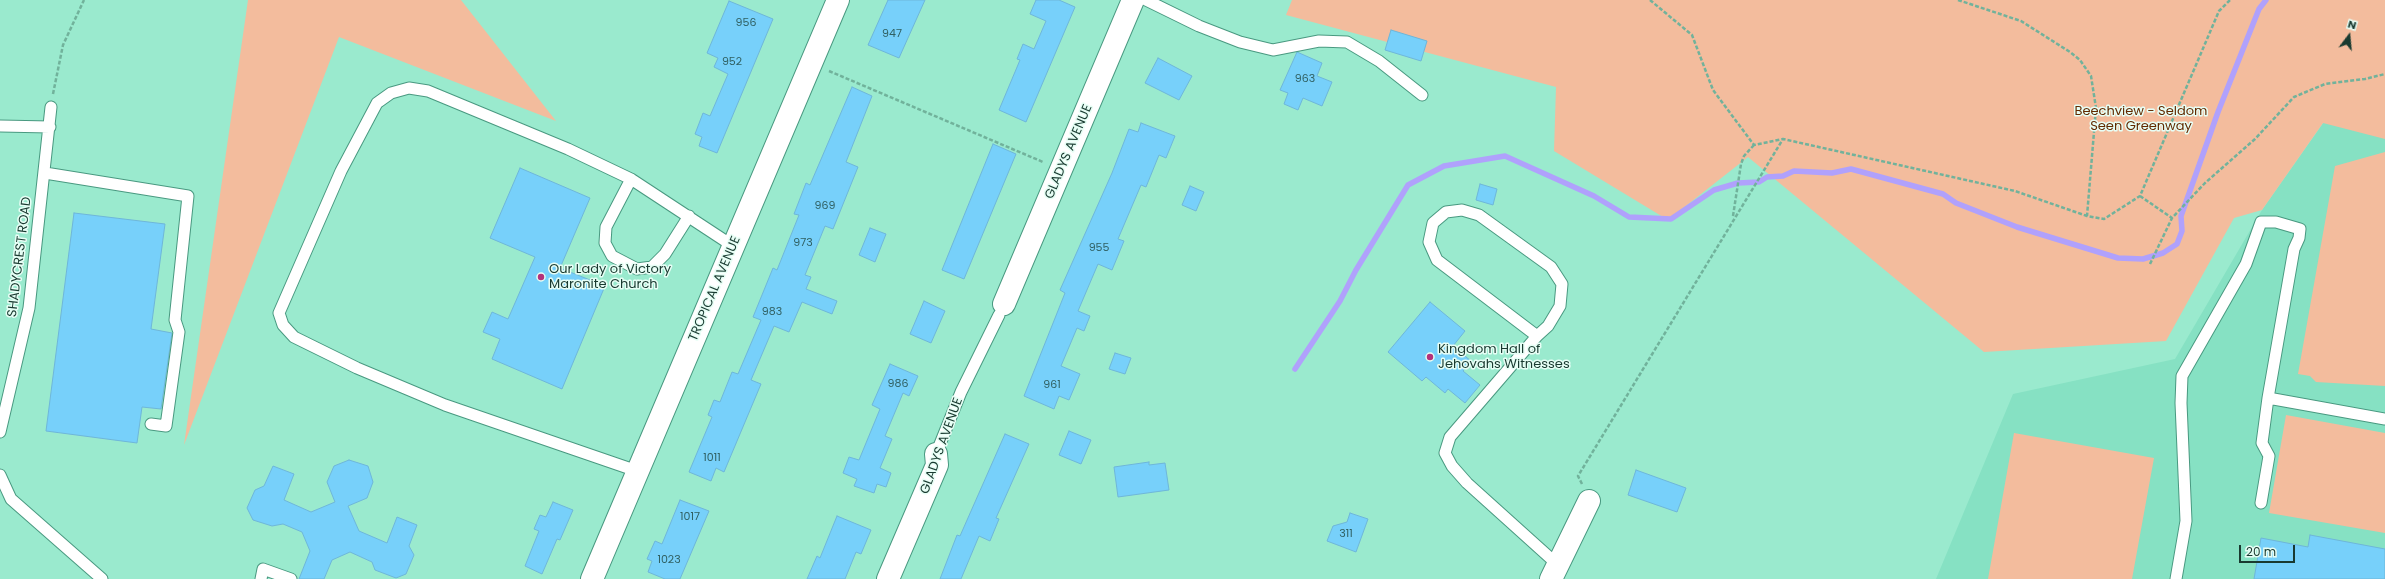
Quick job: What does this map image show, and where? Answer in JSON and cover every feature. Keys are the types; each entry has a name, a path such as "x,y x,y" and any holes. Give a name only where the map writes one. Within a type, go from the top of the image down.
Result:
{"street":[{"name":"TROPICAL AVENUE","path":"592,579 838,0"},
{"name":"GLADYS AVENUE","path":"1002,309 1133,0"},
{"name":"GLADYS AVENUE","path":"888,579 937,465 936,454"},
{"path":"1555,572 1589,501"}],"lane":[{"path":"1146,0 1199,26 1240,42 1273,50 1319,41 1347,42 1379,61 1422,95"},
{"path":"637,471 445,405 357,368 294,337 283,325 279,313 341,171 377,104 391,93 409,88 428,91 568,149 630,179 733,246"},
{"name":"SHADYCREST ROAD","path":"0,432 2,418 29,308 45,173 51,107"},
{"path":"0,126 50,127"},
{"path":"45,173 188,196 175,320 179,332 166,426 151,424"},
{"path":"630,179 606,227 605,243 612,256 637,269 652,267 665,254 689,216"},
{"path":"1536,336 1437,260 1429,242 1433,223 1446,212 1462,210 1479,214 1551,267 1562,284 1560,306 1548,326 1536,336 1450,437 1445,453 1452,466 1467,483 1555,572"},
{"path":"2176,579 2186,521 2181,404 2182,376 2246,264 2261,222 2276,222 2300,229 2299,238 2294,249 2268,398 2262,443 2269,456 2261,503"},
{"name":"GLADYS AVENUE","path":"936,454 961,392 1002,309"},
{"path":"2268,398 2385,419"},
{"path":"0,475 11,500 102,579"},
{"path":"261,579 263,569 291,579"}],"path":[{"path":"51,107 63,45 84,0"},
{"path":"1650,0 1692,35 1713,90 1754,145"},
{"path":"1958,0 2021,21 2070,52 2080,60 2091,76 2096,108 2087,216"},
{"path":"1733,218 1741,164 1744,156 1754,145 1783,139 2015,191 2087,216 2104,219 2140,196 2219,11 2230,0"},
{"path":"832,73 1062,170"},
{"path":"2150,264 2172,218 2205,183 2255,139 2294,97 2325,84 2365,79 2385,74"},
{"path":"1589,501 1578,476 1733,218 1783,139"},
{"path":"2140,196 2172,218"}],"shaded area":[{"path":"2326,119 2385,136 2385,579 1936,579 2013,394 2175,359 2262,210"}],"green space":[{"path":"248,0 461,0 556,121 339,37 184,445"},
{"name":"Beechview - Seldom Seen Greenway","path":"1292,0 2385,0 2385,139 2323,123 2262,210 2234,218 2166,341 1984,352 1748,157 1668,220 1554,151 1556,87 1286,15"},
{"path":"2385,152 2385,386 2316,382 2310,376 2298,374 2335,166"},
{"path":"2286,415 2385,433 2385,533 2269,513"},
{"path":"2014,433 2154,458 2132,579 1988,579"}],"building":[{"path":"888,0 925,0 899,58 868,45"},
{"path":"1036,0 1059,0 1075,7 1026,122 999,110 1020,60 1017,59 1023,44 1034,49 1046,21 1030,14"},
{"path":"729,1 773,19 717,153 699,146 702,137 695,134 703,113 710,116 728,74 714,67 718,58 707,53"},
{"path":"1391,30 1427,41 1421,61 1385,50"},
{"path":"1297,52 1322,63 1317,76 1332,82 1322,106 1303,98 1298,110 1284,104 1288,93 1280,90"},
{"path":"1158,58 1192,76 1179,100 1145,83"},
{"path":"852,87 872,96 846,162 858,167 833,229 825,226 805,275 811,277 806,289 837,301 832,314 802,302 789,332 774,326 751,380 761,384 724,472 716,468 711,481 689,472 712,417 708,415 714,400 720,402 732,372 738,374 761,320 753,317 773,268 777,270 799,215 794,214 806,183 810,185"},
{"path":"1141,123 1175,136 1166,158 1159,155 1146,187 1141,185 1118,239 1124,241 1112,270 1098,264 1078,311 1090,316 1084,331 1077,328 1061,366 1080,374 1069,400 1059,396 1054,409 1024,396 1065,293 1060,290 1112,173 1129,129 1138,132"},
{"path":"993,144 1016,154 964,279 942,270"},
{"name":"Our Lady of Victory Maronite Church","path":"520,168 590,198 560,268 605,286 562,389 492,359 500,339 483,332 492,312 508,319 535,257 490,238"},
{"path":"1480,184 1497,189 1493,205 1476,200"},
{"path":"1190,186 1204,192 1196,211 1182,205"},
{"path":"74,213 165,224 151,329 172,333 161,409 142,407 137,443 46,431"},
{"path":"870,228 886,234 875,262 859,255"},
{"path":"924,301 945,311 931,343 910,334"},
{"name":"Kingdom Hall of Jehovahs Witnesses","path":"1430,302 1465,331 1453,346 1471,361 1463,371 1480,385 1465,403 1448,389 1445,393 1426,377 1422,381 1388,352"},
{"path":"1115,353 1131,358 1125,374 1109,369"},
{"path":"890,364 918,376 909,396 903,393 885,436 892,439 880,468 891,473 886,487 877,484 874,493 854,486 857,479 843,473 849,457 859,460 880,409 872,405"},
{"path":"1069,431 1091,440 1081,464 1059,455"},
{"path":"1005,434 1029,444 996,518 999,519 990,541 979,536 961,579 940,579 957,535 960,536"},
{"path":"349,460 368,466 373,482 367,498 348,506 359,531 387,543 397,517 417,525 409,546 414,555 406,574 396,578 375,570 372,562 350,552 332,560 324,579 299,579 310,551 302,532 283,524 272,526 253,520 247,508 255,490 264,486 273,466 294,474 284,500 311,512 335,502 327,482 334,466"},
{"path":"1149,462 1149,465 1165,463 1169,490 1118,497 1114,467"},
{"path":"1636,470 1686,488 1677,512 1628,495"},
{"path":"680,500 709,511 680,579 665,579 648,572 652,561 647,559 655,541 662,544"},
{"path":"553,502 573,510 560,540 557,539 542,574 525,566 539,531 534,529 540,515 546,517"},
{"path":"1350,513 1368,519 1356,552 1327,541 1333,526 1347,522"},
{"path":"837,516 871,530 861,554 856,552 845,579 807,579 817,556 820,558"},
{"path":"2310,535 2385,549 2385,579 2254,579 2261,538 2308,547"}],"waterway":[{"path":"1295,369 1340,301 1356,270 1408,185 1444,166 1505,156 1594,196 1629,217 1671,219 1714,190 1738,183 1759,182 1767,177 1783,176 1794,171 1832,173 1851,169 1943,194 1956,203 2017,227 2118,258 2143,259 2163,253 2177,244 2182,231 2181,216 2218,112 2259,9 2266,0"}],"place":[{"name":"Our Lady of Victory Maronite Church","path":"541,277"},
{"name":"Kingdom Hall of Jehovahs Witnesses","path":"1430,357"}]}
